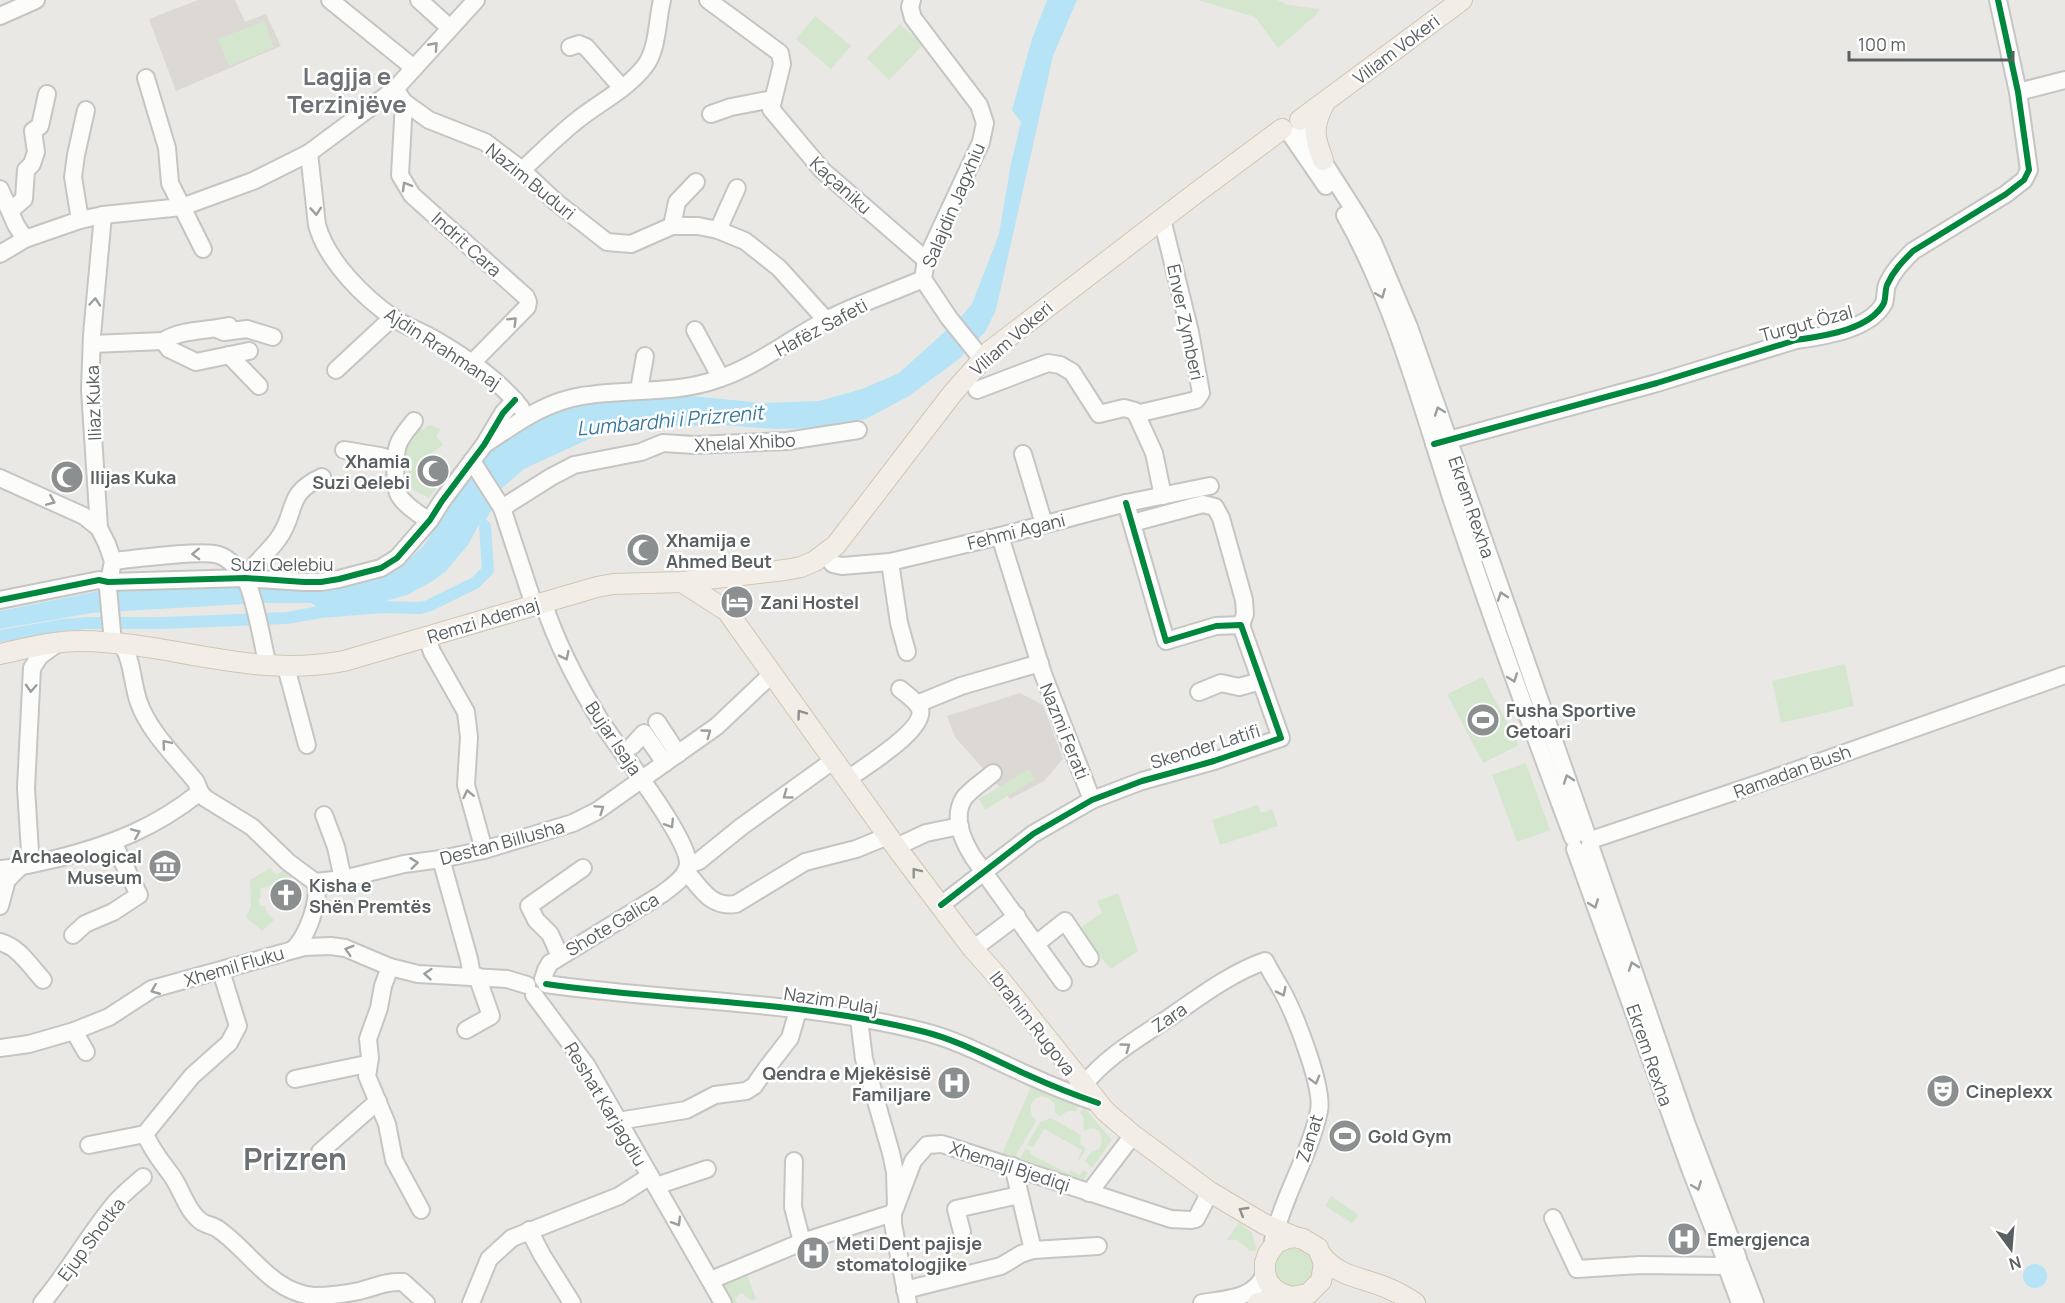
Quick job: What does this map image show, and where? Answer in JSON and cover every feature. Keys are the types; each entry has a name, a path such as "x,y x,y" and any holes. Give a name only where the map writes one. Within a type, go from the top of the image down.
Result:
{"main road":[{"name":"Viliam Vokeri","path":"1293,125 1440,0"},
{"name":"Viliam Vokeri","path":"682,582 801,567 825,555 866,509 978,355 1012,333 1162,219 1462,0"},
{"path":"1323,160 1316,144 1315,127 1325,102"},
{"path":"727,611 727,593 736,577"},
{"name":"Remzi Ademaj","path":"0,654 59,642 116,638 277,667 316,666 344,661 571,593 613,584 682,582"},
{"name":"Ibrahim Rugova","path":"682,582 727,611 892,841 973,949 999,978 1098,1103 1133,1135 1274,1238"},
{"path":"1291,1297 1274,1289 1265,1273 1265,1263 1274,1238 1282,1240 1295,1237 1311,1242 1330,1266 1340,1272 1387,1287 1415,1303"},
{"path":"1258,1303 1308,1294 1315,1288 1324,1273 1322,1256"},
{"path":"1315,1288 1334,1285 1344,1287 1389,1303"}],"street":[{"path":"0,16 36,0"},
{"path":"330,0 414,68"},
{"path":"419,0 450,28"},
{"path":"0,254 25,239 80,220 103,215 182,207 253,181 309,153 399,96 414,68 476,0"},
{"path":"522,170 644,67 649,58 662,0"},
{"name":"Salajdin Jagxhiu","path":"912,0 910,7 913,18 979,105 985,123 981,142 927,260 923,279 949,318 978,355"},
{"name":"Turgut Özal","path":"1441,442 1657,383 1796,340 1863,324 1875,315 1885,301 1887,286 1894,273 1913,251 2006,194 2024,180 2029,170 2018,92 1998,0"},
{"path":"711,114 730,107 773,99 782,64 780,53 720,3"},
{"path":"570,47 579,44 586,47 621,88"},
{"path":"146,78 167,148 170,183 203,249"},
{"path":"2018,92 2065,80"},
{"path":"10,211 24,199 26,171 32,164 36,152 33,131 40,126 47,94"},
{"name":"Nazim Buduri","path":"399,96 429,120 485,142 522,170 556,202 607,242 630,244 672,226 698,226 718,230 745,241 779,268 826,320"},
{"name":"Indrit Cara","path":"399,96 400,175 412,195 526,297 528,302 527,307 471,363"},
{"name":"Kaçaniku","path":"773,99 771,109 822,170 927,260"},
{"path":"80,220 73,177 75,155 86,110"},
{"name":"Ekrem Rexha","path":"1293,125 1323,160 1373,242 1409,327 1441,442"},
{"name":"Ekrem Rexha","path":"1293,125 1365,253 1441,442 1583,842 1691,1171 1731,1264 1755,1303"},
{"name":"Ajdin Rrahmanaj","path":"309,153 315,212 320,235 333,260 358,288 393,317 434,339 494,378 528,416"},
{"path":"672,226 677,202 696,182"},
{"path":"718,230 737,188"},
{"path":"0,189 25,239"},
{"name":"Iliaz Kuka","path":"103,215 90,390 99,528 112,561"},
{"name":"Enver Zymberi","path":"977,390 1048,363 1060,365 1072,372 1099,414 1124,408 1135,411 1136,414 1196,400 1201,393 1190,332 1162,219"},
{"name":"Hafëz Safeti","path":"528,416 542,408 580,396 699,386 762,358 826,320 923,279"},
{"path":"336,370 393,317"},
{"path":"92,344 163,341 183,333 223,327 224,332 247,329 273,337"},
{"path":"695,330 721,378"},
{"path":"163,341 169,349 196,362 230,361 249,351"},
{"path":"639,390 645,356"},
{"path":"230,361 259,386"},
{"name":"Suzi Qelebiu","path":"0,600 99,580 108,585 321,582 373,571 397,558 430,520 442,501 475,465 497,421 515,400"},
{"path":"1136,414 1154,453 1163,496"},
{"name":"Suzi Qelebiu","path":"484,445 528,416"},
{"path":"414,421 399,442 396,460 398,494 417,513 430,520"},
{"name":"Xhelal Xhibo","path":"501,505 574,465 641,452 663,443 694,446 787,441 858,430"},
{"path":"344,450 396,460"},
{"path":"1023,454 1044,525"},
{"path":"475,465 501,505 538,603"},
{"name":"Suzi Qelebiu","path":"246,582 253,565 279,538 298,492 307,483 322,477"},
{"path":"0,478 84,516 99,528"},
{"name":"Fehmi Agani","path":"825,555 833,564 842,566 890,562 1126,503 1210,486"},
{"path":"1126,503 1166,641 1216,626 1241,625 1245,614 1244,600 1221,518 1215,507 1203,504 1132,523"},
{"name":"Nazmi Ferati","path":"1000,536 1040,663 1092,800"},
{"name":"Suzi Qelebiu","path":"112,561 211,554 226,559 246,582"},
{"path":"112,561 113,567 108,585 116,638 128,657 139,704 155,732 196,782 200,792 206,798 252,827 318,887 317,898 306,933 292,950"},
{"path":"890,562 899,623 907,652"},
{"path":"246,582 258,622 307,745"},
{"name":"Bujar Isaja","path":"538,603 578,684 601,722 642,779 683,846 687,868"},
{"name":"Skender Latifi","path":"941,905 1033,834 1092,800 1142,781 1214,761 1281,738 1241,625"},
{"path":"427,637 432,652 466,712 469,737 466,785 484,850"},
{"path":"0,906 7,880 30,852 26,788 32,668 40,656 59,642"},
{"name":"Nazmi Ferati","path":"917,704 961,686 1040,663"},
{"name":"Destan Billusha","path":"315,882 343,879 404,864 441,860 573,824 597,811 717,726 772,674"},
{"name":"Ramadan Bush","path":"1583,842 1763,782 2065,675"},
{"path":"1199,692 1221,683 1239,687 1261,681"},
{"path":"848,779 911,732 920,719 920,709 917,704 900,689"},
{"path":"657,722 672,759"},
{"path":"632,746 644,733 672,759"},
{"name":"Shote Galica","path":"538,986 550,963 662,894 675,884 687,868 834,759"},
{"path":"993,773 963,799 960,826 965,844 1063,982"},
{"path":"0,869 20,867 81,853 114,842 146,829 200,792"},
{"path":"324,815 336,847 343,879"},
{"path":"687,868 714,902 725,906 736,904 805,862 960,826"},
{"path":"73,935 85,924 113,912 139,896 114,842"},
{"path":"441,860 474,976 490,1016 466,1030"},
{"path":"560,956 550,934 536,920 529,906 584,868"},
{"path":"973,949 1017,916"},
{"path":"1036,944 1065,921 1090,958"},
{"path":"0,942 17,951 43,980"},
{"name":"Xhemil Fluku","path":"0,1048 29,1044 74,1031 109,1017 152,989 292,950 322,946 345,948 390,967 418,974 507,979 538,986"},
{"name":"Zara","path":"1083,1086 1095,1070 1160,1024 1213,988 1249,967 1265,962"},
{"name":"Zanat","path":"1265,962 1286,999 1319,1093 1319,1109 1309,1144 1274,1238"},
{"path":"390,967 368,1039 370,1058 367,1076 387,1124 394,1160 421,1210"},
{"path":"89,1145 145,1134 192,1076 229,1043 238,1026 221,971"},
{"name":"Nazim Pulaj","path":"538,986 689,998 798,1010 922,1031 976,1050 1030,1076 1098,1103"},
{"name":"Reshat Karjagdiu","path":"538,986 587,1066 723,1303"},
{"path":"618,1121 687,1110 716,1095 746,1091 754,1086 790,1038 798,1010"},
{"path":"859,1019 864,1059 895,1172 893,1224 906,1296 1001,1266 1033,1250 1098,1246"},
{"path":"74,1031 86,1052"},
{"path":"295,1079 362,1065 368,1070"},
{"path":"320,1152 378,1101"},
{"path":"145,1134 158,1160 173,1177 201,1222 218,1228 258,1267 281,1284 293,1291 312,1296 361,1291"},
{"name":"Xhemajl Bjediqi","path":"1089,1192 1133,1135"},
{"name":"Xhemajl Bjediqi","path":"891,1153 908,1156 920,1152 927,1145 942,1144 1171,1219 1196,1219 1210,1192"},
{"path":"894,1210 908,1173 920,1152"},
{"path":"794,1161 793,1207 802,1242"},
{"path":"1013,1166 1033,1250"},
{"name":"Reshat Karjagdiu","path":"653,1181 707,1169"},
{"name":"Ejup Shotka","path":"42,1303 117,1200 144,1177"},
{"path":"471,1303 489,1259 512,1238 653,1181"},
{"path":"963,1232 956,1209 1019,1195"},
{"path":"711,1280 802,1242 894,1210"},
{"path":"1553,1218 1577,1269 1640,1265 1731,1264"},
{"path":"529,1230 572,1303"},
{"name":"Ekrem Rexha","path":"1731,1264 1740,1303"},
{"path":"1202,1303 1252,1291 1258,1286 1265,1273"},
{"path":"340,1303 361,1291 388,1281 403,1281 426,1303"}],"shaded area":[{"path":"198,0 235,0 245,22 266,14 281,46 176,91 149,19"},
{"path":"1020,693 1043,705 1063,759 1044,781 1010,799 955,737 947,716"}],"green space":[{"path":"1198,0 1277,0 1288,5 1320,9 1278,48 1255,17"},
{"path":"815,16 851,46 831,69 796,39"},
{"path":"264,21 274,47 229,66 218,39"},
{"path":"900,24 923,45 889,80 867,58"},
{"path":"416,424 423,430 429,425 441,429 436,436 443,445 426,457 417,467 438,486 429,498 404,485 409,465 400,460 400,451"},
{"path":"1845,664 1854,706 1781,723 1772,681"},
{"name":"Fusha Sportive Getoari","path":"1483,677 1519,745 1483,763 1447,694"},
{"path":"1526,763 1550,830 1517,842 1492,775"},
{"path":"1029,769 1035,779 985,810 979,799"},
{"path":"1258,805 1261,813 1272,809 1278,826 1220,845 1212,820"},
{"path":"270,868 276,875 287,868 292,879 260,889 261,897 258,900 274,920 262,931 246,917 251,906 250,880"},
{"path":"1118,893 1138,951 1111,969 1077,930 1102,913 1097,901"},
{"path":"1032,1084 1079,1106 1076,1111 1068,1111 1060,1116 1055,1113 1055,1105 1050,1099 1039,1097 1035,1099 1031,1109 1036,1121 1014,1159 1002,1154"},
{"path":"1084,1108 1112,1140 1092,1168 1085,1161 1091,1152 1099,1149 1102,1140 1100,1132 1094,1128 1085,1131 1083,1129 1084,1119 1080,1112"},
{"path":"1051,1118 1081,1135 1080,1143 1086,1149 1079,1160 1082,1150 1044,1129 1033,1147 1027,1145 1040,1122"},
{"path":"1025,1149 1031,1151 1030,1154 1068,1173 1071,1170 1080,1175 1083,1170 1088,1173 1084,1179 1076,1180 1019,1160"},
{"path":"1331,1196 1359,1215 1352,1223 1325,1206"},
{"path":"1239,1222 1252,1233 1257,1250 1250,1251 1237,1240 1227,1240"},
{"path":"1294,1249 1307,1255 1313,1268 1307,1281 1294,1287 1281,1281 1275,1268 1281,1255"},
{"path":"746,1273 756,1298 752,1301 742,1293 735,1298 737,1303 730,1303 719,1284"}],"water":[{"name":"Lumbardhi i Prizrenit","path":"1047,0 1077,0 1053,56 996,310 985,332 959,359 909,396 866,419 817,428 775,429 724,425 640,427 604,432 524,469 491,498 487,508 484,507 480,516 482,519 468,545 446,571 407,595 371,605 320,609 311,603 262,603 92,613 0,629 0,611 99,591 204,585 302,589 356,585 383,578 404,564 425,544 469,470 481,458 523,426 585,401 661,393 763,403 819,401 862,389 899,373 959,319 972,304 999,234 1011,163 1021,122 1012,110 1032,39"},
{"path":"2035,1264 2040,1265 2046,1271 2046,1281 2040,1287 2035,1288 2030,1287 2024,1281 2023,1276 2024,1271 2030,1265"}],"waterway":[{"path":"482,515 486,507"},
{"path":"0,636 88,623 163,623 287,618 320,612 384,607 420,608 475,583 488,570 485,526"}],"cycle path":[{"path":"1434,444 1657,383 1796,340 1845,330 1868,320 1884,303 1886,287 1898,266 1913,251 2006,194 2024,180 2029,170 2018,92 1998,0"},
{"path":"0,600 99,580 108,582 245,578 321,582 381,568 397,558 430,520 484,445 503,413 515,400"},
{"path":"941,905 1033,834 1092,800 1142,781 1214,761 1281,738 1241,625 1216,626 1166,641 1126,503"},
{"path":"546,984 781,1007 875,1021 949,1040 1072,1094 1098,1103"}],"place":[{"name":"Xhamia Suzi Qelebi","path":"433,471"},
{"name":"Ilijas Kuka","path":"67,477"},
{"name":"Xhamija e Ahmed Beut","path":"643,550"},
{"name":"Zani Hostel","path":"737,602"},
{"name":"Fusha Sportive Getoari","path":"1483,720"},
{"name":"Archaeological Museum","path":"165,866"},
{"name":"Kisha e Shën Premtës","path":"286,895"},
{"name":"Qendra e Mjekësisë Familjare","path":"954,1083"},
{"name":"Cineplexx","path":"1943,1091"},
{"name":"Gold Gym","path":"1345,1136"},
{"name":"Emergjenca","path":"1684,1239"},
{"name":"Meti Dent pajisje stomatologjike","path":"813,1253"}],"district":[{"name":"Lagjja e Terzinjëve","path":"347,89"},
{"name":"Prizren","path":"295,1158"}]}
